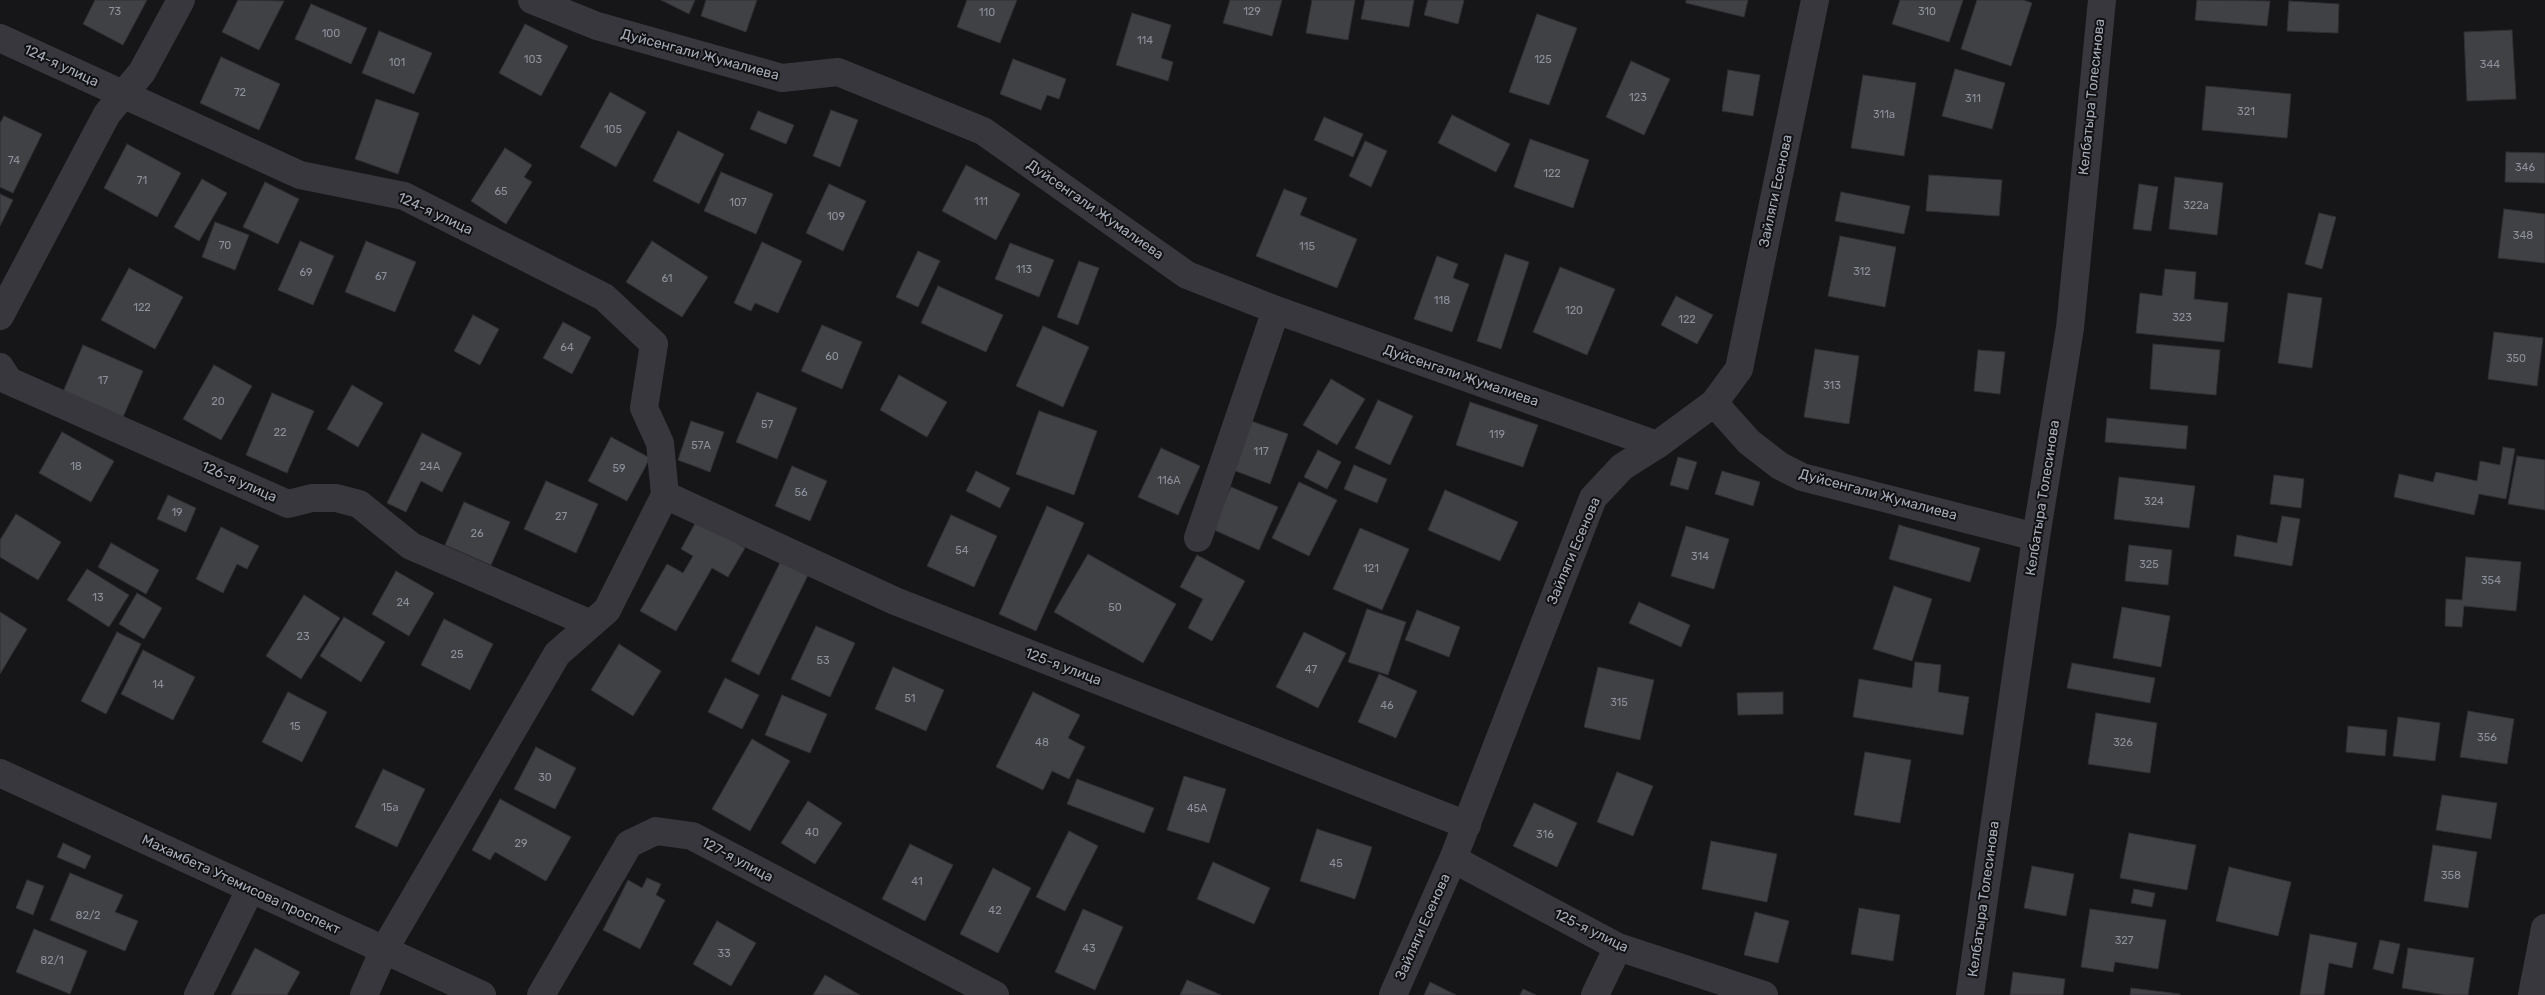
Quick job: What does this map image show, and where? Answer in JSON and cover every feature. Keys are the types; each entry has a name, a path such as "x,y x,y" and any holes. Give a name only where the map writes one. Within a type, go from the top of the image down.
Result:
{"street":[{"path":"0,316 107,114 142,72 181,0"},
{"name":"Дуйсенгали Жумалиева","path":"532,0 597,26 782,78 838,72 983,131 1187,275 1276,310 1657,445"},
{"name":"Зайляги Есенова","path":"1393,995 1467,825 1593,498 1622,467 1657,445 1714,403 1739,369 1815,0"},
{"name":"Келбатыра Толесинова","path":"1970,995 2036,537 2070,328 2102,0"},
{"name":"124-я улица","path":"0,38 300,175 404,196 604,297 654,344 644,408 660,443 665,495"},
{"path":"1198,538 1276,310"},
{"name":"126-я улица","path":"3,381 288,504 312,498 336,498 360,504 411,546 590,624"},
{"name":"Дуйсенгали Жумалиева","path":"1714,403 1749,442 1780,466 1802,476 2036,537"},
{"path":"364,995 384,950 557,654 607,610 665,495"},
{"name":"125-я улица","path":"665,495 895,601 1467,825"},
{"name":"Махамбета Утемисова проспект","path":"0,773 250,890 482,995"},
{"name":"127-я улица","path":"542,995 630,844 656,831 692,836 979,992"},
{"name":"125-я улица","path":"1453,859 1618,947 1764,995"},
{"path":"198,995 250,890"},
{"path":"2532,995 2545,928"},
{"path":"1595,995 1618,947"}],"building":[{"path":"95,0 147,0 123,45 83,24"},
{"path":"238,0 284,1 259,50 222,32"},
{"path":"661,0 695,0 689,14"},
{"path":"706,0 757,0 746,32 701,16"},
{"path":"967,0 1017,0 1000,43 957,27"},
{"path":"1230,0 1282,0 1272,36 1223,23"},
{"path":"1312,0 1355,0 1348,40 1306,33"},
{"path":"1365,0 1414,0 1409,27 1361,19"},
{"path":"1428,0 1464,0 1458,24 1424,15"},
{"path":"1686,0 1748,0 1744,17 1686,3"},
{"path":"1900,0 1963,0 1949,42 1892,24"},
{"path":"1977,0 2023,0 2032,3 2011,66 1961,49"},
{"path":"2197,0 2270,1 2267,26 2195,20"},
{"path":"2289,1 2339,4 2338,33 2287,31"},
{"path":"311,4 367,28 351,64 295,39"},
{"path":"1132,13 1171,25 1161,58 1173,62 1168,81 1116,65"},
{"path":"1537,14 1577,28 1549,105 1509,92"},
{"path":"525,24 568,46 541,96 499,73"},
{"path":"2512,30 2516,99 2467,101 2464,32"},
{"path":"379,31 432,53 414,94 362,73"},
{"path":"221,57 280,84 259,130 200,103"},
{"path":"1013,59 1066,79 1059,99 1047,95 1041,110 1000,94"},
{"path":"1631,61 1670,79 1644,135 1606,117"},
{"path":"1955,69 2005,83 1992,129 1942,116"},
{"path":"1728,70 1760,75 1753,116 1722,111"},
{"path":"1863,75 1916,83 1904,156 1851,148"},
{"path":"2206,86 2291,94 2287,138 2202,130"},
{"path":"610,92 646,112 616,167 580,147"},
{"path":"376,99 419,113 398,174 355,159"},
{"path":"831,110 858,120 840,167 813,156"},
{"path":"758,111 794,125 786,144 750,129"},
{"path":"1452,115 1510,144 1496,172 1438,143"},
{"path":"4,116 42,134 13,193 0,187 0,123"},
{"path":"1324,117 1363,134 1353,157 1314,140"},
{"path":"678,131 724,154 699,204 653,181"},
{"path":"1530,139 1589,160 1573,208 1514,187"},
{"path":"1365,141 1387,151 1371,187 1349,176"},
{"path":"127,144 181,173 157,217 104,188"},
{"path":"505,148 532,165 524,177 532,182 506,224 471,201"},
{"path":"2506,152 2545,153 2545,183 2505,182"},
{"path":"966,165 1020,194 996,240 942,211"},
{"path":"721,172 773,194 756,234 704,211"},
{"path":"1929,175 2002,180 1999,216 1926,211"},
{"path":"2175,177 2223,183 2217,235 2169,229"},
{"path":"202,179 227,193 199,241 174,227"},
{"path":"265,182 299,199 278,244 243,227"},
{"path":"829,184 866,201 843,251 806,233"},
{"path":"2139,184 2158,187 2151,231 2133,229"},
{"path":"1284,189 1307,198 1300,215 1357,239 1337,288 1256,256"},
{"path":"1841,192 1910,206 1904,234 1835,221"},
{"path":"0,194 13,200 0,226"},
{"path":"2504,209 2545,214 2545,263 2498,258"},
{"path":"2319,213 2336,217 2322,269 2305,264"},
{"path":"215,222 249,235 235,270 202,257"},
{"path":"1840,236 1896,247 1885,307 1828,296"},
{"path":"300,241 334,256 313,305 278,290"},
{"path":"366,241 416,262 395,312 345,292"},
{"path":"652,241 708,277 682,317 626,282"},
{"path":"762,242 802,261 778,313 755,303 751,311 734,303"},
{"path":"1010,243 1054,260 1039,297 995,279"},
{"path":"918,251 940,261 918,307 896,297"},
{"path":"1505,254 1529,262 1501,349 1477,341"},
{"path":"1437,256 1458,264 1453,278 1469,284 1452,332 1414,319"},
{"path":"1079,261 1099,268 1078,325 1057,317"},
{"path":"1560,267 1615,289 1587,355 1533,332"},
{"path":"129,268 183,297 155,349 101,320"},
{"path":"2165,269 2196,272 2194,299 2228,303 2224,342 2136,333 2140,293 2162,296"},
{"path":"938,286 1003,315 986,352 921,323"},
{"path":"2288,293 2322,298 2312,368 2278,363"},
{"path":"1676,296 1713,315 1697,344 1661,325"},
{"path":"473,315 499,329 480,365 454,351"},
{"path":"563,322 591,337 572,374 543,358"},
{"path":"822,325 862,342 842,389 801,371"},
{"path":"1043,326 1089,347 1063,407 1016,386"},
{"path":"2494,332 2543,338 2537,386 2488,379"},
{"path":"2153,344 2220,350 2216,395 2150,389"},
{"path":"83,345 143,371 123,417 63,392"},
{"path":"1815,349 1859,356 1849,424 1804,417"},
{"path":"1978,350 2005,352 2000,394 1974,391"},
{"path":"214,365 252,386 221,440 183,419"},
{"path":"899,375 947,402 927,437 880,410"},
{"path":"1331,379 1365,399 1337,445 1303,425"},
{"path":"352,385 383,403 358,447 327,429"},
{"path":"757,392 797,408 777,459 736,442"},
{"path":"272,393 314,411 287,473 246,455"},
{"path":"1378,400 1413,416 1390,465 1355,448"},
{"path":"1470,402 1538,425 1523,467 1456,445"},
{"path":"1039,411 1097,431 1074,495 1016,474"},
{"path":"2107,418 2188,426 2186,449 2105,442"},
{"path":"691,421 724,432 710,472 678,460"},
{"path":"1251,421 1288,434 1270,484 1233,470"},
{"path":"62,432 114,461 91,502 39,473"},
{"path":"422,433 462,453 442,492 421,481 406,512 387,503"},
{"path":"611,437 650,458 627,501 588,481"},
{"path":"2503,447 2515,449 2506,499 2479,494 2474,515 2394,497 2399,474 2433,482 2436,472 2477,481 2480,461 2500,465"},
{"path":"1161,448 1200,466 1178,515 1138,497"},
{"path":"1318,450 1341,462 1327,489 1304,477"},
{"path":"2517,456 2545,460 2545,510 2508,504"},
{"path":"1678,457 1697,462 1688,490 1670,485"},
{"path":"1354,465 1387,479 1377,503 1344,489"},
{"path":"792,466 827,481 810,521 775,506"},
{"path":"976,471 1010,488 1000,508 966,491"},
{"path":"1722,471 1760,482 1753,506 1715,494"},
{"path":"2274,475 2304,479 2301,508 2270,504"},
{"path":"2119,477 2195,486 2189,528 2114,519"},
{"path":"546,481 598,504 576,553 524,529"},
{"path":"1299,482 1337,500 1309,556 1272,538"},
{"path":"1231,487 1278,507 1259,550 1212,529"},
{"path":"1445,490 1518,522 1500,561 1428,530"},
{"path":"168,495 196,508 186,532 157,519"},
{"path":"464,502 510,522 491,565 445,545"},
{"path":"1047,506 1084,523 1036,631 999,614"},
{"path":"16,514 61,542 38,580 0,557 0,540"},
{"path":"951,515 997,536 974,587 927,566"},
{"path":"2282,516 2300,519 2292,566 2234,556 2237,535 2277,543"},
{"path":"697,520 745,548 728,577 712,568 676,631 640,611 667,564 683,573 693,556 681,549"},
{"path":"1899,525 1980,548 1970,582 1889,559"},
{"path":"1686,526 1729,539 1714,589 1671,576"},
{"path":"221,527 259,546 247,569 237,564 223,593 196,579"},
{"path":"1360,528 1409,549 1382,610 1333,589"},
{"path":"111,543 159,570 146,594 98,567"},
{"path":"2129,545 2172,550 2168,585 2125,581"},
{"path":"1088,554 1176,604 1143,663 1054,612"},
{"path":"1197,555 1245,581 1212,641 1188,628 1203,599 1180,587"},
{"path":"783,557 810,571 759,675 731,661"},
{"path":"2466,557 2521,562 2516,611 2464,606 2462,627 2445,626 2446,599 2462,600"},
{"path":"87,569 129,595 109,627 67,600"},
{"path":"396,571 434,593 409,636 372,614"},
{"path":"1894,586 1932,599 1912,661 1873,649"},
{"path":"137,593 162,608 144,639 119,624"},
{"path":"304,595 340,618 301,679 266,656"},
{"path":"1639,602 1690,625 1681,647 1629,623"},
{"path":"2122,607 2170,616 2161,667 2113,658"},
{"path":"1367,609 1406,622 1388,675 1348,662"},
{"path":"1417,610 1460,627 1449,657 1405,640"},
{"path":"0,612 27,629 0,674"},
{"path":"344,617 385,642 361,682 320,656"},
{"path":"444,619 493,644 470,690 421,665"},
{"path":"816,626 855,643 830,697 791,679"},
{"path":"117,632 141,644 106,714 81,701"},
{"path":"1304,632 1346,653 1318,708 1276,687"},
{"path":"619,644 661,671 633,716 591,690"},
{"path":"143,650 195,677 173,720 121,694"},
{"path":"1915,662 1941,665 1938,692 1969,697 1963,735 1853,717 1859,679 1912,688"},
{"path":"2072,663 2155,678 2150,703 2067,688"},
{"path":"893,667 944,690 926,731 875,709"},
{"path":"1598,667 1654,680 1640,740 1584,727"},
{"path":"1379,674 1417,691 1396,738 1358,722"},
{"path":"725,678 759,695 742,729 708,712"},
{"path":"288,692 327,712 302,762 262,742"},
{"path":"1033,692 1080,715 1068,738 1085,747 1069,779 1052,771 1043,790 996,767"},
{"path":"1783,692 1783,714 1738,715 1737,693"},
{"path":"782,695 827,714 810,753 765,735"},
{"path":"2468,711 2514,719 2507,764 2460,757"},
{"path":"2096,713 2157,723 2150,773 2088,764"},
{"path":"2398,717 2440,723 2435,761 2393,756"},
{"path":"2348,726 2387,730 2385,756 2346,752"},
{"path":"752,739 790,761 750,831 712,809"},
{"path":"536,747 576,768 555,809 514,789"},
{"path":"1865,752 1911,760 1900,823 1854,815"},
{"path":"383,769 425,789 397,847 355,827"},
{"path":"1617,772 1653,786 1633,836 1597,822"},
{"path":"1184,776 1226,789 1209,843 1167,830"},
{"path":"1077,779 1154,808 1144,833 1067,804"},
{"path":"2442,795 2497,803 2491,839 2436,830"},
{"path":"500,799 571,837 546,881 495,852 490,860 472,850"},
{"path":"808,801 842,823 815,864 781,843"},
{"path":"1534,803 1577,823 1557,867 1513,846"},
{"path":"1317,829 1372,847 1355,899 1300,881"},
{"path":"1069,831 1098,846 1065,911 1036,897"},
{"path":"2129,833 2196,845 2187,890 2120,878"},
{"path":"1711,841 1777,854 1767,902 1702,889"},
{"path":"63,843 91,856 85,869 57,857"},
{"path":"910,844 953,865 925,921 882,899"},
{"path":"2433,845 2477,852 2468,908 2424,901"},
{"path":"1213,862 1270,888 1254,924 1197,899"},
{"path":"2032,866 2074,874 2066,916 2024,908"},
{"path":"2229,867 2291,882 2278,936 2216,921"},
{"path":"993,868 1031,888 998,953 960,934"},
{"path":"70,873 123,895 115,912 138,921 125,951 50,920"},
{"path":"647,878 661,884 656,895 665,900 640,949 603,930 628,880 642,888"},
{"path":"27,880 44,886 33,915 16,908"},
{"path":"2134,889 2155,893 2152,907 2131,903"},
{"path":"1859,908 1900,915 1893,961 1851,954"},
{"path":"1083,909 1123,927 1095,990 1055,972"},
{"path":"2090,909 2166,920 2158,969 2115,962 2113,972 2081,967"},
{"path":"1755,912 1789,921 1778,963 1744,955"},
{"path":"717,921 756,943 731,986 693,964"},
{"path":"34,929 87,951 70,994 16,972"},
{"path":"2310,934 2357,943 2352,968 2329,963 2324,995 2300,995"},
{"path":"2380,940 2400,944 2393,974 2373,969"},
{"path":"255,948 300,972 287,995 231,995"},
{"path":"2408,948 2474,958 2468,995 2445,995 2402,988"},
{"path":"2013,972 2065,979 2063,995 2010,995"},
{"path":"825,975 860,995 813,995"},
{"path":"1187,980 1221,995 1180,995"},
{"path":"1430,982 1456,995 1424,995"},
{"path":"2131,988 2180,994 2180,995 2130,995"},
{"path":"1523,989 1536,995 1520,995"}]}
